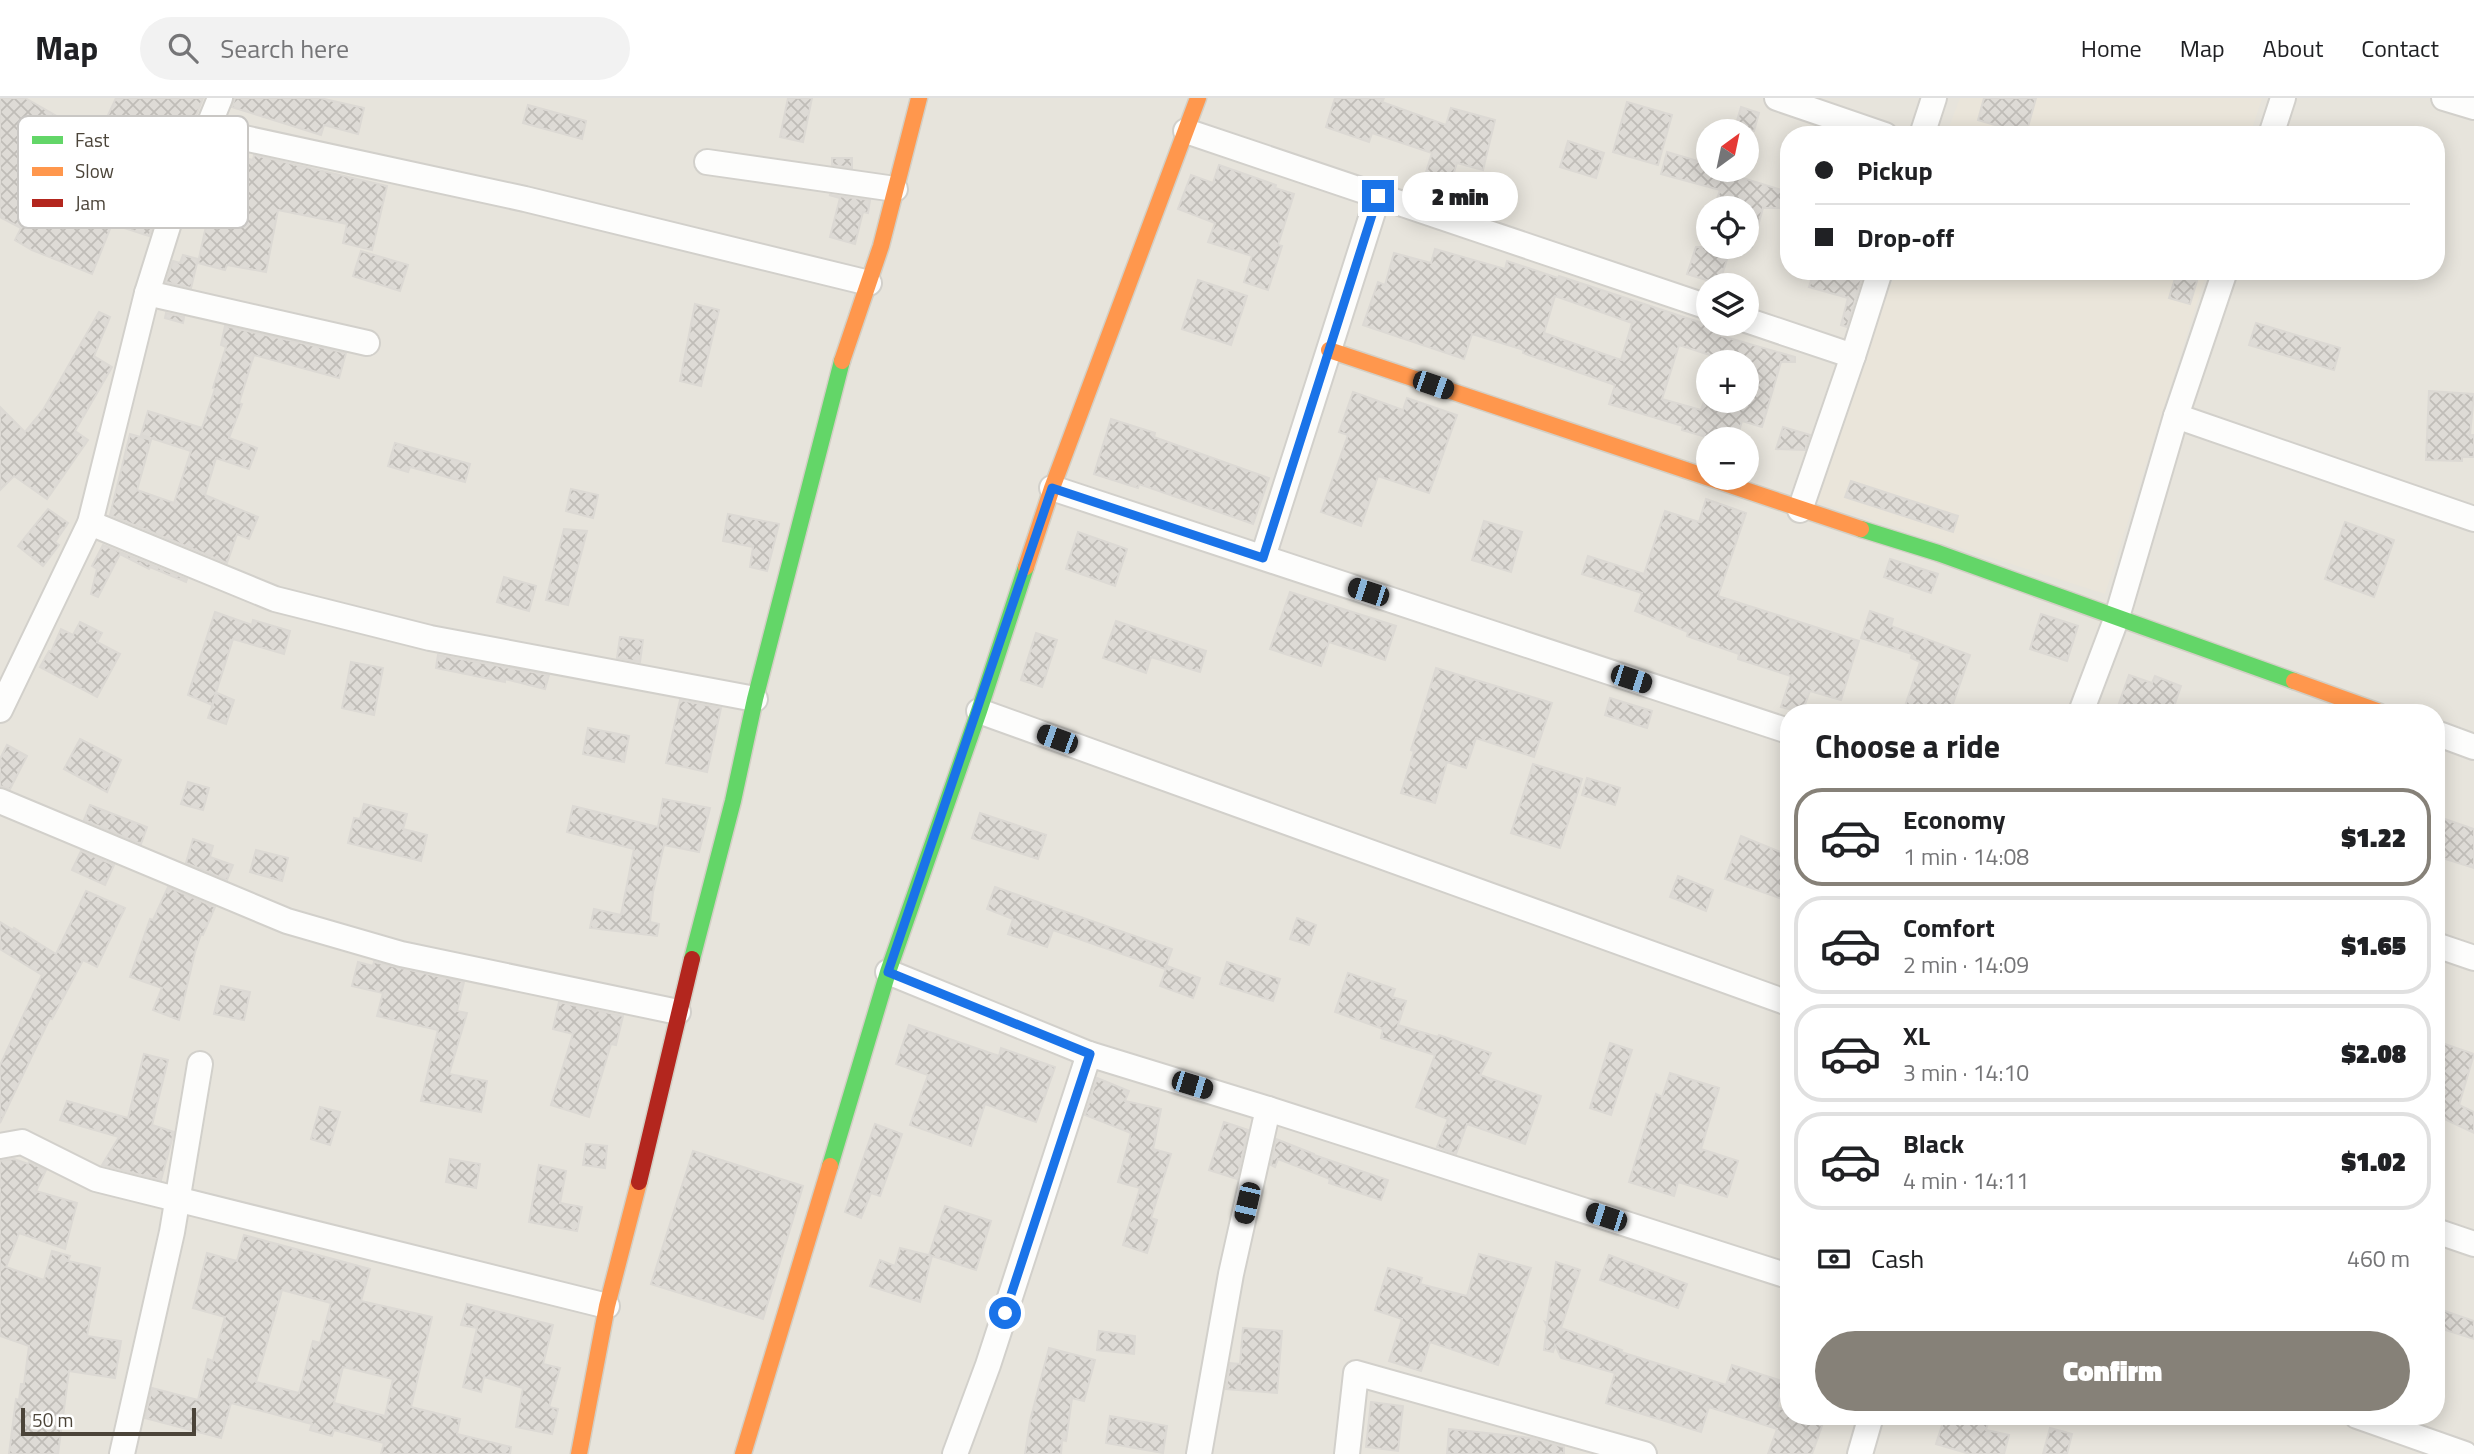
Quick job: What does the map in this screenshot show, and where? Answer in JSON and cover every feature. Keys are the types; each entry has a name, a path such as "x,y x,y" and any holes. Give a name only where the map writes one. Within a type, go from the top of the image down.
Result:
{"street":[{"path":"213,116 220,98"},
{"path":"579,1454 607,1306 678,1012 733,801 755,699 842,362 869,283 919,98"},
{"path":"743,1454 888,972 979,711 1052,488 1198,98"},
{"path":"1777,98 1859,126"},
{"path":"1925,126 1934,98"},
{"path":"2274,126 2283,98"},
{"path":"2444,98 2474,107"},
{"path":"1186,131 1696,303"},
{"path":"248,139 526,199 869,283"},
{"path":"708,162 895,189"},
{"path":"1263,558 1378,196"},
{"path":"0,710 90,523 147,293 167,228"},
{"path":"1800,510 1877,280"},
{"path":"2084,704 2117,617 2176,416 2222,280"},
{"path":"147,293 367,343"},
{"path":"1759,324 1853,356"},
{"path":"1329,350 1800,510 1938,553 2358,704"},
{"path":"2176,416 2474,519"},
{"path":"1052,488 1780,728"},
{"path":"90,523 275,599 430,638 755,699"},
{"path":"979,711 1780,1000"},
{"path":"2445,736 2474,747"},
{"path":"0,801 286,921 401,954 678,1012"},
{"path":"2445,949 2474,958"},
{"path":"888,972 1090,1054 1780,1273"},
{"path":"955,1454 988,1365 1090,1054"},
{"path":"121,1454 172,1232 200,1064"},
{"path":"1199,1454 1231,1273 1268,1109"},
{"path":"0,1146 23,1142 96,1179 607,1306"},
{"path":"2445,1234 2474,1244"},
{"path":"1347,1454 1356,1373 1644,1454"},
{"path":"1860,1454 1868,1425"},
{"path":"2383,1425 2465,1454"}],"shaded area":[{"path":"0,98 2474,98 2474,1454 0,1454"},
{"path":"1960,98 2262,98 2253,126 1949,126"},
{"path":"1893,280 2204,280 2105,594 1811,500"}],"building":[{"path":"0,98 25,98 57,116 18,116 18,226 0,217"},
{"path":"116,98 203,98 196,116 108,116"},
{"path":"235,98 320,98 364,108 358,134 324,125 321,135 232,107"},
{"path":"788,98 812,98 803,142 780,137"},
{"path":"1335,98 1384,98 1382,102 1446,125 1451,108 1495,120 1483,170 1457,163 1447,194 1422,185 1432,153 1372,133 1369,142 1326,127"},
{"path":"1984,98 2036,98 2028,126 1999,126 1978,120"},
{"path":"1627,102 1672,115 1658,165 1613,152"},
{"path":"528,105 586,121 582,139 523,123"},
{"path":"1741,107 1759,113 1757,119 1738,119"},
{"path":"1568,141 1604,153 1596,178 1560,167"},
{"path":"1667,152 1696,160 1696,182 1756,182 1780,190 1780,208 1763,208 1759,222 1759,196 1718,196 1720,190 1661,174"},
{"path":"254,155 387,186 372,250 343,243 347,224 278,210 266,272 227,265 225,270 198,263 206,228 248,228 248,159 253,160"},
{"path":"832,158 852,158 852,168 832,165"},
{"path":"1219,165 1294,194 1278,245 1282,246 1268,290 1244,282 1252,256 1208,242 1215,223 1178,209 1191,175 1213,183"},
{"path":"829,195 870,200 868,213 863,212 855,244 830,237 840,198"},
{"path":"21,228 110,228 92,274 32,250 15,240"},
{"path":"124,228 152,228 149,236"},
{"path":"1696,247 1696,259 1727,259 1723,273 1696,273 1696,277 1687,274"},
{"path":"1435,249 1505,269 1507,261 1696,321 1696,336 1722,336 1795,357 1795,362 1781,362 1762,427 1742,421 1740,427 1696,427 1696,434 1682,430 1683,426 1609,404 1615,385 1523,353 1524,350 1472,334 1464,359 1363,325 1378,282 1385,285 1394,253 1431,263","holes":["1555,296 1632,323 1621,360 1544,333"]},
{"path":"361,251 408,265 400,291 353,276"},
{"path":"183,255 198,259 191,288 166,282 173,261 180,263"},
{"path":"1198,280 1247,296 1231,345 1182,329"},
{"path":"1811,280 1861,280 1847,327 1841,325 1848,298 1809,287"},
{"path":"2174,280 2197,281 2190,304 2169,298"},
{"path":"695,304 719,310 701,386 680,381"},
{"path":"99,312 110,317 94,356 112,367 75,431 88,440 47,499 14,476 0,490 0,407 25,432 43,410"},
{"path":"166,313 184,317 183,323 165,318"},
{"path":"2256,323 2340,348 2334,370 2249,345"},
{"path":"225,326 346,353 339,378 254,355 239,403 242,404 229,438 257,448 249,469 216,458 205,495 258,517 249,539 237,534 227,563 110,515 130,434 151,440 137,490 174,503 191,451 141,435 148,411 202,428 226,347 221,345"},
{"path":"2429,391 2474,394 2470,435 2474,435 2474,457 2462,457 2462,461 2426,460"},
{"path":"1353,392 1403,410 1407,398 1457,415 1429,493 1378,476 1361,526 1321,512 1348,435 1339,432"},
{"path":"1111,419 1155,433 1154,437 1269,478 1253,524 1139,484 1138,488 1094,474"},
{"path":"1783,427 1810,435 1805,450 1776,449"},
{"path":"395,443 470,464 465,482 410,467 408,472 388,466"},
{"path":"1851,481 1958,516 1953,532 1845,497"},
{"path":"571,489 598,495 593,518 566,511"},
{"path":"1706,499 1746,513 1718,596 1859,641 1841,700 1810,691 1805,704 1782,704 1791,676 1738,659 1739,654 1687,636 1688,632 1635,611 1642,593 1582,574 1588,556 1644,574 1665,511 1699,522"},
{"path":"48,509 68,523 55,542 59,545 43,566 18,546"},
{"path":"728,514 779,524 767,571 750,567 753,547 723,541"},
{"path":"1484,521 1522,532 1511,572 1472,560"},
{"path":"2345,522 2394,540 2374,597 2325,579"},
{"path":"564,529 587,531 568,605 546,600"},
{"path":"1078,532 1127,549 1115,586 1066,569"},
{"path":"103,545 187,579 186,582 150,567 149,569 120,554 98,597 91,594 97,569 92,566"},
{"path":"1890,559 1938,574 1931,593 1884,577"},
{"path":"504,577 536,586 529,611 497,602"},
{"path":"1290,592 1396,626 1385,660 1329,642 1321,666 1270,649"},
{"path":"1870,611 1893,619 1891,626 1970,655 1953,704 1906,704 1920,662 1911,658 1912,654 1861,638"},
{"path":"215,612 252,625 253,620 290,631 284,654 233,639 212,705 188,695"},
{"path":"2041,614 2078,626 2067,661 2030,649"},
{"path":"1116,621 1206,651 1200,672 1151,657 1146,673 1103,658"},
{"path":"80,622 102,633 97,642 120,654 97,697 40,667 49,651 51,652 61,629 73,635"},
{"path":"1036,633 1057,640 1042,687 1021,680"},
{"path":"620,637 643,640 640,662 617,658"},
{"path":"438,655 549,675 545,689 505,679 505,682 436,668"},
{"path":"351,662 383,668 374,715 342,708"},
{"path":"1436,668 1552,703 1534,757 1476,738 1466,768 1447,762 1435,803 1401,793"},
{"path":"2129,675 2152,683 2155,676 2181,686 2175,704 2119,704"},
{"path":"217,693 234,700 226,724 208,718"},
{"path":"1610,698 1652,711 1647,728 1605,715"},
{"path":"680,700 721,708 707,772 666,763"},
{"path":"588,728 629,736 624,762 583,754"},
{"path":"80,739 121,760 107,792 64,769"},
{"path":"7,745 27,756 10,789 0,786 0,759"},
{"path":"1533,764 1582,779 1560,848 1511,833"},
{"path":"1587,778 1620,788 1615,805 1582,795"},
{"path":"188,782 209,788 203,810 181,804"},
{"path":"663,799 710,808 699,852 664,845 653,892 650,922 659,924 657,936 590,928 594,909 621,915 634,849 567,832 573,806 658,827"},
{"path":"364,804 407,814 403,829 427,835 421,861 348,843 354,818 360,819"},
{"path":"90,805 147,827 141,844 84,820"},
{"path":"980,813 1046,835 1038,859 972,838"},
{"path":"2445,819 2474,829 2474,868 2445,859"},
{"path":"1741,836 1780,852 1780,898 1725,879"},
{"path":"193,839 213,846 210,857 233,865 227,880 186,863"},
{"path":"256,850 288,858 282,881 250,872"},
{"path":"81,851 114,865 105,885 72,870"},
{"path":"1678,876 1713,890 1706,911 1670,897"},
{"path":"168,887 215,907 195,952 179,1020 153,1010 162,988 130,977 150,919 153,920"},
{"path":"995,887 1172,949 1165,969 1053,930 1047,947 1008,934 1013,919 987,909"},
{"path":"86,891 125,908 97,967 83,960 52,1019 50,1018 0,1123 0,1065 42,975 0,949 0,922 56,954"},
{"path":"1297,918 1316,925 1309,945 1290,939"},
{"path":"358,962 373,966 374,962 464,982 457,1011 467,1013 449,1074 487,1081 481,1112 421,1101 438,1030 377,1016 383,993 352,986"},
{"path":"1227,962 1280,979 1273,1001 1220,984"},
{"path":"1167,966 1200,978 1193,998 1160,986"},
{"path":"1348,973 1395,989 1392,997 1406,1001 1398,1025 1438,1037 1439,1035 1491,1053 1480,1075 1541,1096 1525,1144 1467,1124 1456,1154 1437,1147 1448,1119 1416,1107 1435,1055 1381,1038 1383,1029 1335,1012"},
{"path":"221,986 250,992 244,1020 214,1014"},
{"path":"559,1002 623,1016 616,1045 611,1044 589,1117 551,1105 573,1034 553,1029"},
{"path":"909,1025 999,1056 1001,1048 1055,1067 1036,1122 985,1104 971,1146 910,1125 928,1075 896,1064"},
{"path":"1610,1043 1632,1050 1611,1115 1590,1108"},
{"path":"2445,1044 2474,1054 2459,1105 2474,1112 2474,1133 2445,1119"},
{"path":"144,1054 168,1060 152,1125 174,1132 161,1180 102,1165 119,1137 60,1120 67,1101 128,1118"},
{"path":"1670,1073 1719,1088 1701,1149 1738,1161 1727,1197 1678,1182 1674,1196 1629,1182 1656,1094 1662,1097"},
{"path":"1097,1078 1129,1091 1125,1101 1161,1109 1153,1149 1171,1154 1151,1218 1157,1220 1147,1253 1123,1245 1140,1188 1118,1182 1131,1133 1085,1115"},
{"path":"320,1107 340,1112 330,1145 311,1139"},
{"path":"1224,1122 1248,1130 1237,1179 1209,1170"},
{"path":"875,1124 902,1134 880,1196 871,1193 861,1218 845,1212"},
{"path":"1276,1139 1388,1180 1381,1200 1329,1183 1330,1179 1278,1159 1275,1167 1271,1165"},
{"path":"586,1144 607,1146 605,1168 583,1165"},
{"path":"693,1151 803,1186 763,1319 651,1284"},
{"path":"14,1159 46,1170 36,1191 77,1203 65,1249 19,1233 6,1267 44,1280 52,1251 70,1256 68,1261 100,1268 87,1336 121,1341 115,1378 69,1371 58,1454 9,1454 16,1399 19,1400 21,1384 24,1384 29,1346 0,1336 0,1161"},
{"path":"450,1159 480,1164 476,1188 446,1182"},
{"path":"539,1165 566,1171 560,1203 582,1207 577,1231 529,1222"},
{"path":"945,1206 991,1221 976,1270 929,1255"},
{"path":"244,1235 370,1269 361,1301 432,1317 411,1407 460,1419 457,1434 511,1447 510,1454 381,1454 384,1443 334,1430 332,1436 310,1430 312,1424 231,1403 221,1438 145,1418 152,1388 198,1400 208,1359 213,1361 225,1317 193,1308 207,1253 237,1261","holes":["282,1290 331,1303 320,1343 313,1341 299,1393 256,1382","343,1367 393,1379 385,1416 334,1403"]},
{"path":"900,1248 932,1256 920,1302 870,1286 880,1260 895,1266"},
{"path":"1479,1254 1531,1268 1498,1365 1430,1342 1421,1371 1389,1361 1402,1319 1375,1310 1388,1268 1422,1278 1420,1284 1467,1296"},
{"path":"1609,1255 1687,1284 1678,1308 1600,1280"},
{"path":"1556,1262 1580,1270 1561,1328 1622,1350 1621,1352 1726,1385 1732,1365 1780,1380 1777,1407 1780,1408 1780,1425 1822,1425 1812,1454 1768,1454 1777,1429 1709,1407 1701,1432 1606,1403 1615,1373 1561,1358 1555,1345 1553,1352 1544,1350 1547,1326 1545,1322 1547,1323"},
{"path":"467,1304 553,1325 543,1364 560,1368 549,1407 558,1409 552,1434 516,1427 523,1388 484,1377 481,1392 463,1387 477,1328 461,1325"},
{"path":"2445,1311 2474,1321 2474,1339 2445,1330"},
{"path":"1243,1328 1282,1331 1277,1393 1226,1389 1230,1363 1240,1364"},
{"path":"1099,1331 1135,1336 1134,1354 1097,1350"},
{"path":"1049,1348 1095,1360 1084,1401 1072,1398 1066,1441 1062,1440 1061,1454 1025,1454 1030,1421"},
{"path":"1371,1402 1403,1406 1398,1451 1366,1447"},
{"path":"1110,1416 1167,1426 1163,1453 1106,1443"},
{"path":"1942,1425 1987,1425 1986,1430 2009,1435 2004,1454 1970,1454 1936,1444"},
{"path":"2050,1428 2072,1434 2067,1454 2043,1454"},
{"path":"1449,1429 1532,1438 1564,1447 1564,1454 1447,1454"}],"traffic: fast":[{"path":"692,959 733,801 755,699 842,361"},
{"path":"1861,529 1938,553 2294,681"},
{"path":"830,1166 888,972 1026,567"}],"traffic: slow":[{"path":"842,361 881,246 919,98"},
{"path":"1026,567 1052,488 1198,98"},
{"path":"1329,350 1861,529"},
{"path":"2294,681 2358,704"},
{"path":"743,1454 830,1166"},
{"path":"579,1454 607,1306 639,1182"}],"traffic: jam":[{"path":"639,1182 692,959"}],"route":[{"path":"1005,1313 1090,1054 888,972 979,711 1052,488 1263,558 1378,196"}]}
